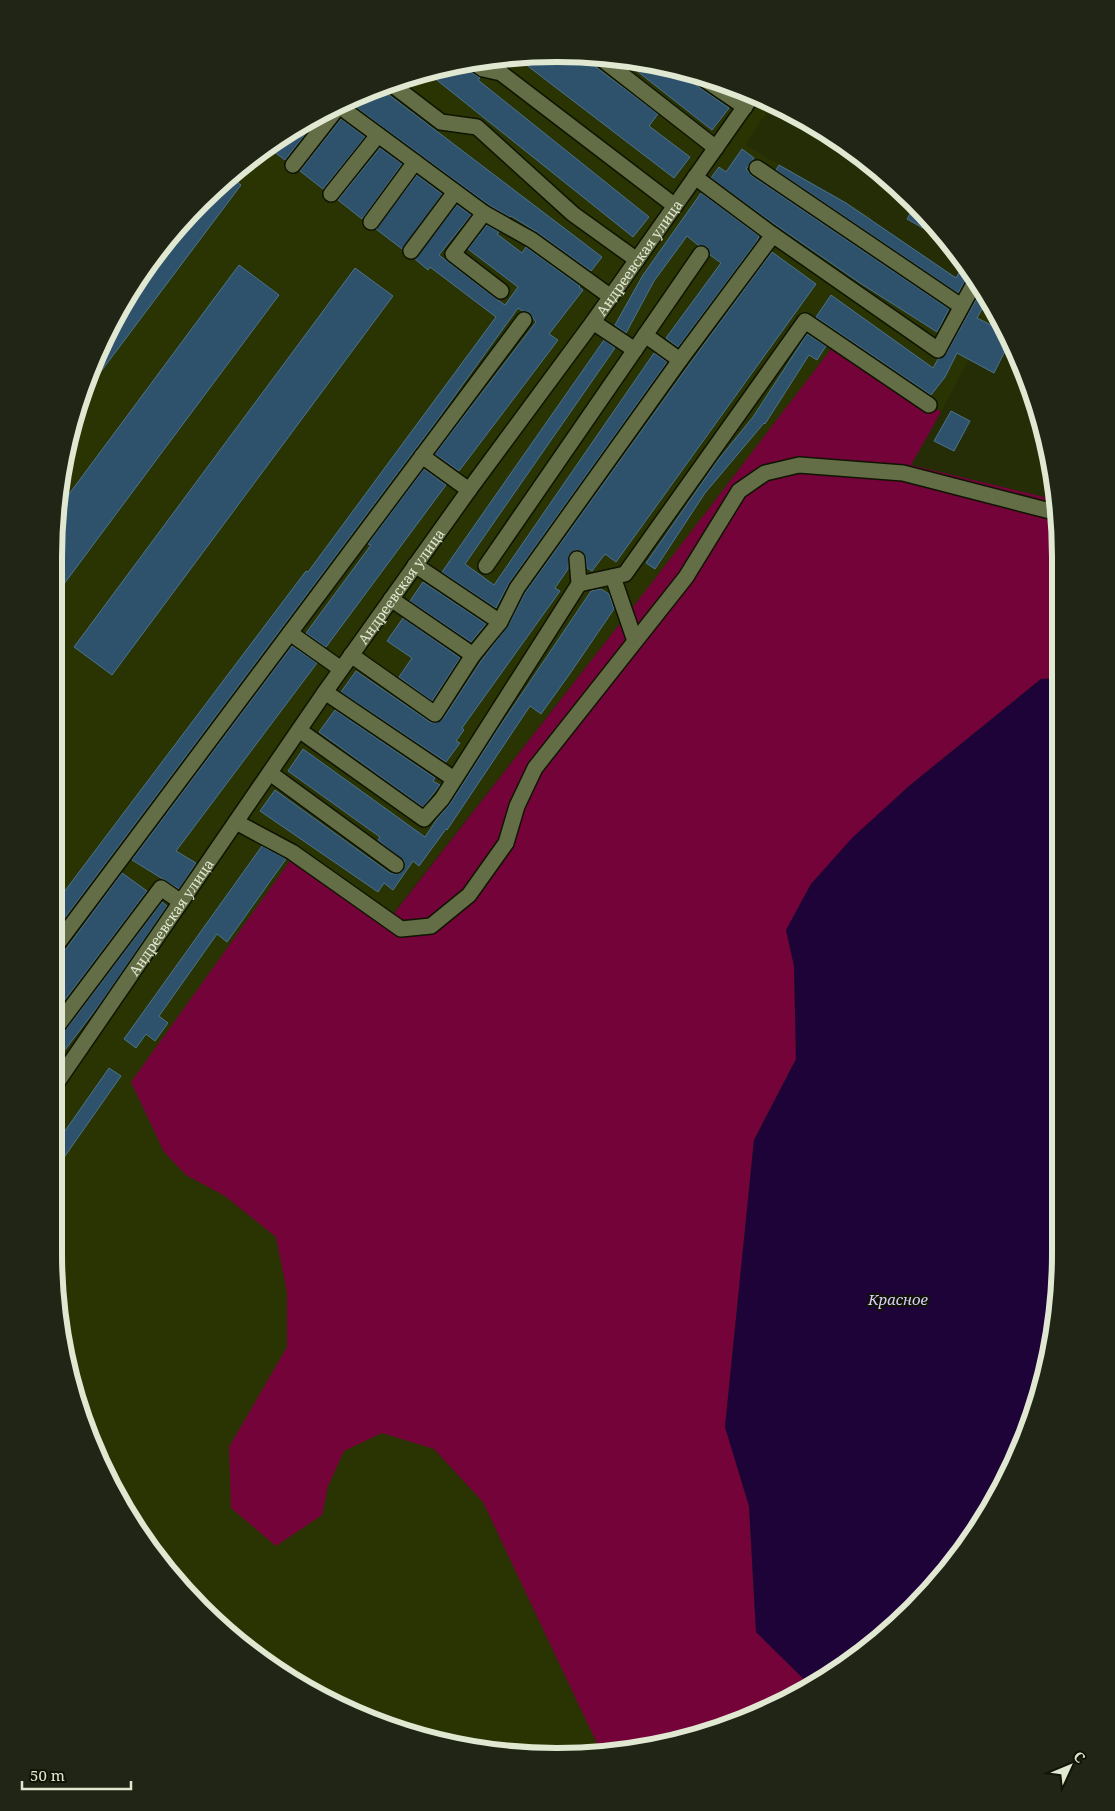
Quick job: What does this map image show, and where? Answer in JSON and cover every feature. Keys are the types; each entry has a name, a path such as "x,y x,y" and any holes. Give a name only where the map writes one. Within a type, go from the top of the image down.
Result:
{"street":[{"path":"611,66 716,148"},
{"path":"481,69 501,73 675,206"},
{"path":"398,89 441,122 477,127 573,214 637,260"},
{"name":"Андреевская улица","path":"62,1075 341,669 469,490 611,297 749,101"},
{"path":"346,111 484,213 532,240 611,297"},
{"path":"293,165 329,119"},
{"path":"331,194 378,135"},
{"path":"371,222 415,162"},
{"path":"757,168 961,306"},
{"path":"695,178 938,350 972,287"},
{"path":"411,251 456,192"},
{"path":"484,213 453,254 501,291"},
{"path":"351,655 435,714 473,655 500,622 516,588 680,360 773,235"},
{"path":"486,566 701,254"},
{"path":"62,938 524,320"},
{"path":"579,584 625,574 805,321 929,405"},
{"path":"593,322 635,350"},
{"path":"645,335 680,360"},
{"path":"422,456 469,490"},
{"path":"236,822 292,852 401,929 431,926 469,895 506,843 517,806 535,768 686,577 739,491 765,473 798,465 903,474 1050,511"},
{"path":"300,730 424,819 442,799 579,584 577,559"},
{"path":"416,565 500,622"},
{"path":"613,577 636,641"},
{"path":"391,599 473,655"},
{"path":"290,633 341,669"},
{"path":"325,692 454,779"},
{"path":"270,773 396,865"},
{"path":"62,1020 161,888 181,902"}],"shaded area":[{"path":"558,62 590,64 654,72 686,79 747,100 768,110 745,145 870,216 870,220 956,278 960,270 990,318 941,412 838,340 657,576 387,921 131,1082 164,1152 186,1175 225,1196 276,1237 287,1292 287,1347 264,1389 322,1515 328,1486 343,1451 382,1433 434,1449 483,1502 598,1746 525,1747 461,1739 429,1732 368,1711 310,1682 282,1665 231,1626 185,1580 146,1529 129,1501 100,1443 79,1382 72,1350 67,1318 62,1254 62,558 64,525 72,461 79,429 100,368 114,339 146,282 165,256 207,207 231,185 282,146 310,129 368,100 398,89 429,79 493,67"},
{"path":"838,340 941,412 911,465 1048,498 1052,558 1052,678 1041,679 909,786 853,838 811,884 786,930 794,966 796,1059 754,1140 725,1427 749,1506 756,1632 806,1681 747,1711 686,1732 654,1739 598,1746 483,1502 434,1449 382,1433 344,1451 328,1486 322,1515 276,1546 231,1508 229,1447 287,1347 287,1292 276,1237 225,1196 186,1175 164,1152 131,1082 292,858 388,921"}],"water":[{"name":"Красное","path":"1052,678 1052,1254 1048,1318 1036,1382 1015,1443 1001,1472 969,1529 950,1555 908,1604 884,1626 833,1665 806,1681 756,1632 749,1506 725,1427 754,1140 796,1059 794,966 786,930 811,884 852,838 909,786 1041,679"}],"building":[{"path":"558,62 592,64 658,114 649,126 690,157 674,178 525,64"},
{"path":"634,69 690,80 729,108 712,130"},
{"path":"469,71 480,78 478,80 649,217 633,237 434,78"},
{"path":"387,93 602,257 591,271 537,232 489,205 355,106"},
{"path":"341,119 365,137 323,189 300,171"},
{"path":"308,130 285,160 274,152"},
{"path":"380,148 402,164 362,219 338,200"},
{"path":"742,149 754,158 746,169 752,176 949,309 937,332 860,283 711,178 719,167 726,172"},
{"path":"779,165 846,203 956,278 960,270 967,279 958,293 776,170"},
{"path":"417,175 442,194 402,249 376,229"},
{"path":"236,181 241,185 97,377 129,310 165,256 207,207"},
{"path":"701,193 759,236 757,241 678,347 666,338 721,263 710,255 707,247 698,245 687,236 654,281 626,333 615,325 643,275"},
{"path":"457,205 471,215 439,255 505,305 518,287 468,249 487,225 499,232 497,234 522,253 526,247 583,290 549,334 558,340 459,471 435,454 536,322 529,312 518,308 438,419 62,922 62,895 306,571 308,572 496,317 430,267 428,270 415,259"},
{"path":"912,211 932,233 907,219"},
{"path":"772,252 816,284 616,562 605,554 592,571 587,568 586,558 581,551 576,550 569,555 568,569 555,588 560,591 462,728 464,730 456,741 460,743 446,762 341,692 356,671 430,722 435,723 443,719 481,661 508,626 525,593"},
{"path":"239,265 279,295 62,587 67,497"},
{"path":"355,268 393,296 112,675 74,647"},
{"path":"831,295 933,368 938,359 946,354 978,297 984,306 977,318 995,327 1006,349 994,373 957,353 945,377 931,395 816,317"},
{"path":"807,334 826,346 817,360 809,355 765,424 705,493 655,569 646,563 718,460 753,417"},
{"path":"604,340 615,348 465,564 494,585 654,353 667,362 509,583 496,608 442,572"},
{"path":"951,411 970,421 954,451 934,441"},
{"path":"424,469 446,485 326,647 306,633 371,545 368,544"},
{"path":"423,582 486,624 471,642 410,601"},
{"path":"601,589 609,594 614,609 571,672 541,714 530,706 447,830 419,866 413,861 393,890 384,883 378,892 260,811 275,790 390,873 400,873 405,866 404,861 378,840 380,837 288,771 303,749 425,837 450,804 591,591"},
{"path":"403,618 460,658 432,701 399,677 412,658 387,641"},
{"path":"292,646 317,663 176,851 196,863 179,889 132,860"},
{"path":"335,710 435,778 433,781 440,785 423,807 319,732"},
{"path":"262,846 286,859 227,942 217,934 159,1016 168,1023 155,1041 146,1034 136,1048 124,1039"},
{"path":"122,873 147,891 62,1004 62,950 66,949"},
{"path":"162,902 167,906 102,1001 62,1054 62,1032 65,1031"},
{"path":"109,1068 121,1076 62,1160 62,1135"}]}
